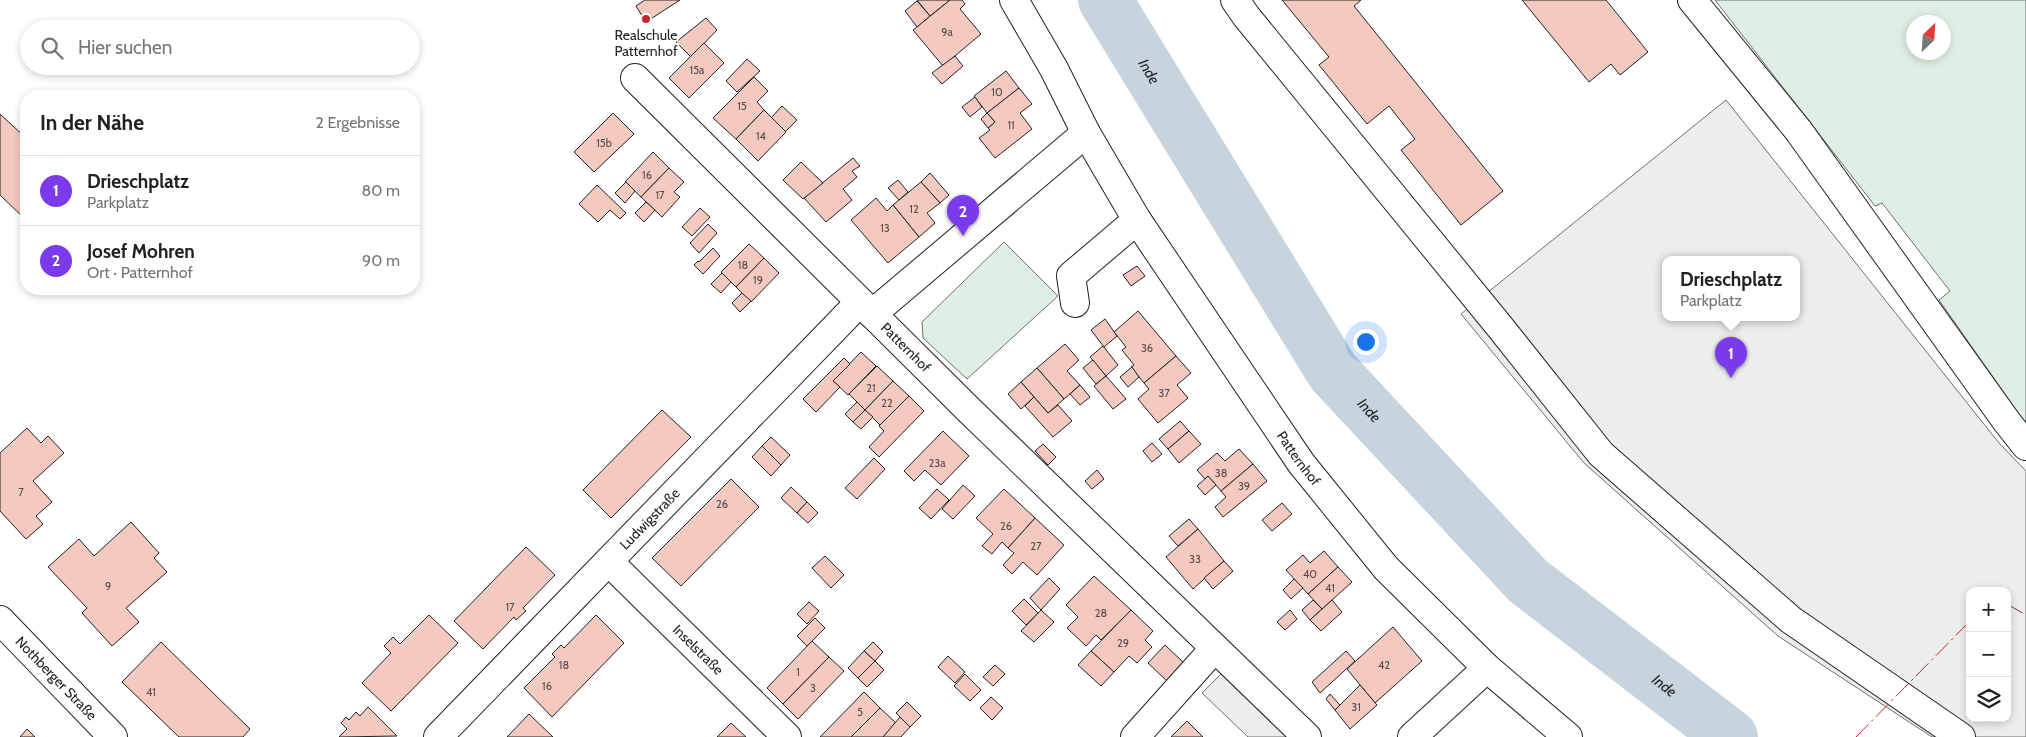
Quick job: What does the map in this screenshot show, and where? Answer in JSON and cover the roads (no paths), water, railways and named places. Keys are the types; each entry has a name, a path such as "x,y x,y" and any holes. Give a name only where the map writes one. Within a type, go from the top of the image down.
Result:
{"street":[{"name":"Patternhof","path":"1014,0 1054,69 1086,133 1137,220 1302,463 1386,568 1487,668 1568,737"},
{"path":"1235,0 1601,454 1791,620 1961,737"},
{"path":"1692,0 1798,130 2001,414 2026,446"},
{"name":"Patternhof","path":"635,78 1214,650 1307,737"},
{"name":"Patternhof","path":"866,308 1086,133"},
{"path":"1074,303 1071,276 1137,220"},
{"name":"Ludwigstraße","path":"438,737 610,562 866,308"},
{"name":"Inselstraße","path":"610,562 787,737"},
{"name":"Nothberger Straße","path":"0,620 113,737"},
{"path":"1134,737 1214,650"},
{"path":"1412,737 1487,668"}],"waterway":[{"name":"Inde","path":"1105,0 1333,372 1528,581 1731,737"}],"place":[{"name":"Realschule Patternhof","path":"646,19"},
{"name":"Josef Mohren","path":"963,236"},
{"name":"Drieschplatz","path":"1731,378"}]}
